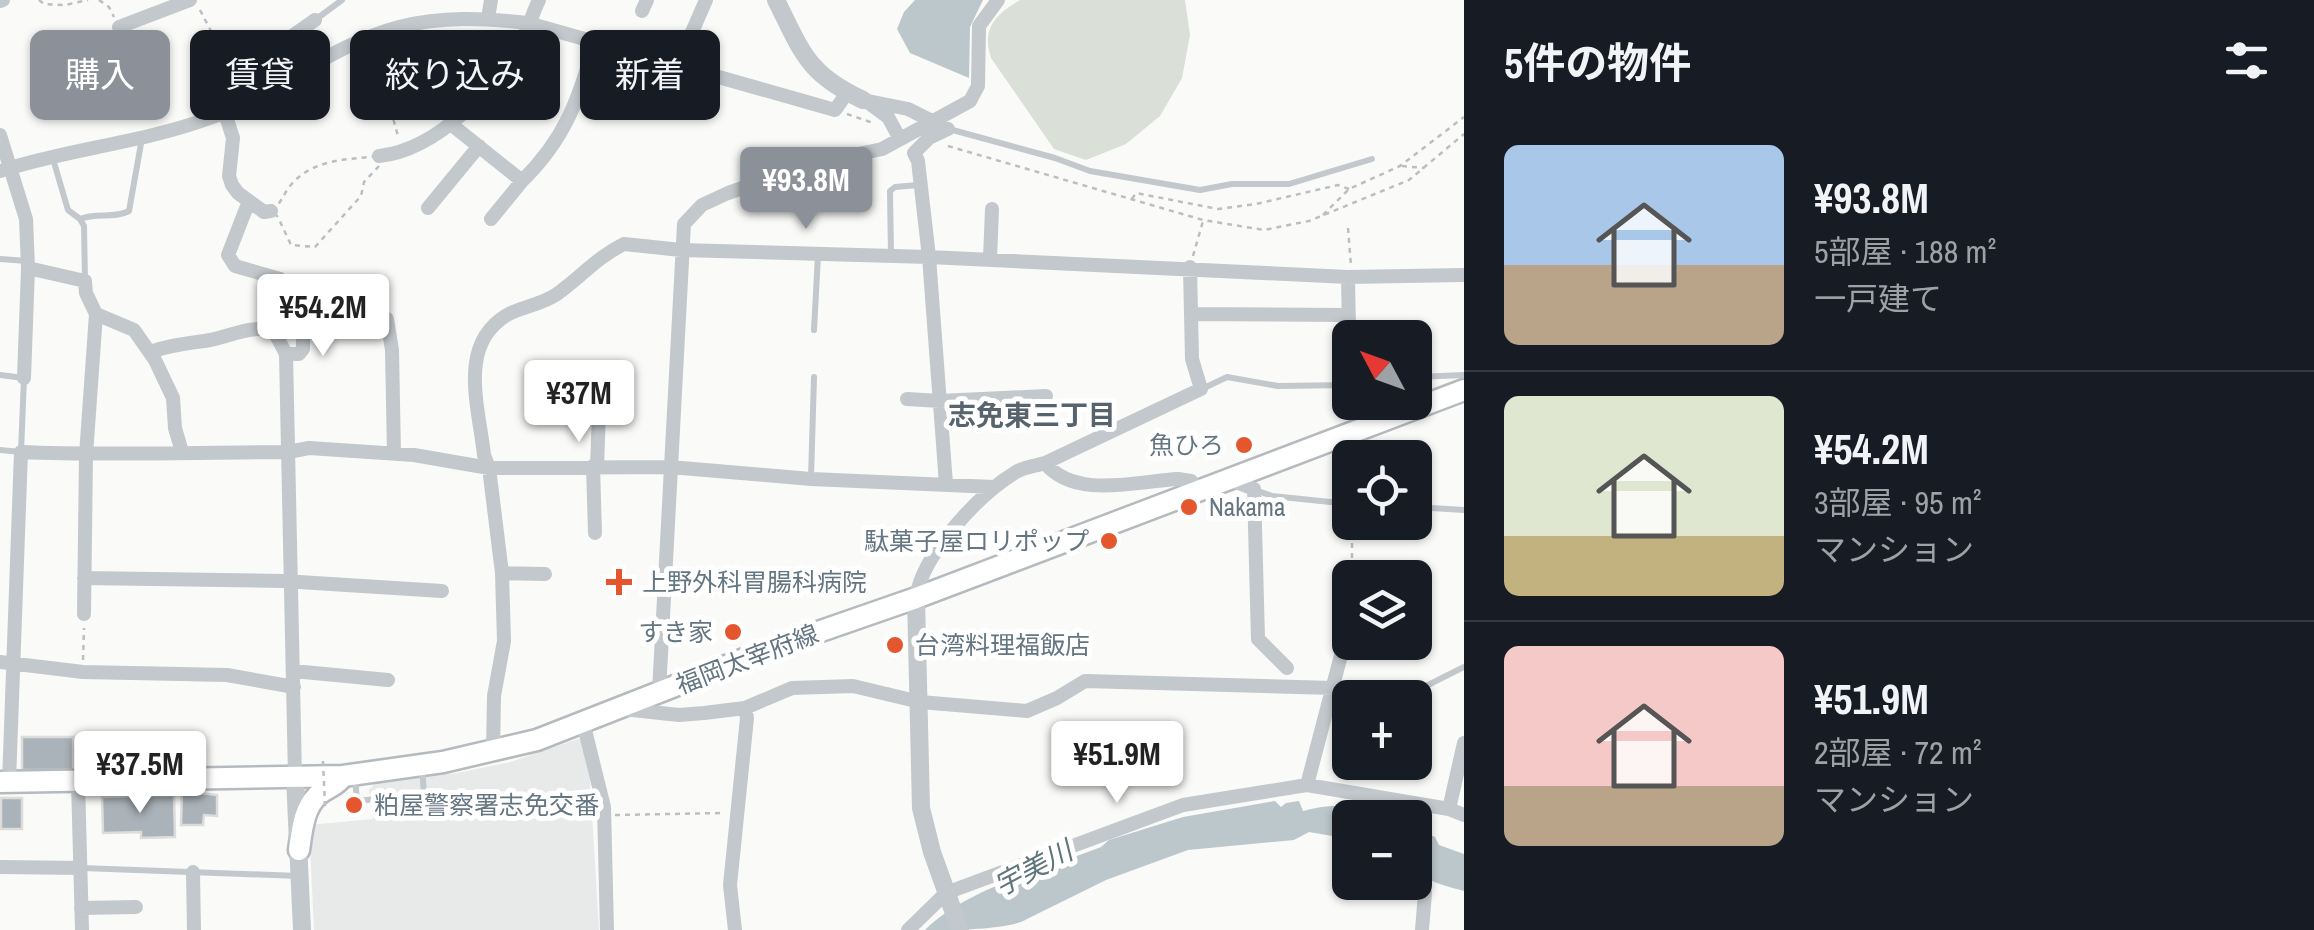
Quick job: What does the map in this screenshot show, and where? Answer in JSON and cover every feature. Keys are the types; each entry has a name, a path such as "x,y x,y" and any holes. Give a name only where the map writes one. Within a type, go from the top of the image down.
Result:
{"main road":[{"name":"福岡太宰府線","path":"5,782 349,776 422,766 536,740 1464,390"},
{"path":"299,850 305,814 317,796 349,776"}],"street":[{"path":"119,27 192,0"},
{"path":"488,18 492,0"},
{"path":"379,156 402,152 452,124 504,66 526,32 539,0"},
{"path":"693,30 706,0"},
{"path":"776,0 810,64 822,78 888,117 897,134"},
{"path":"946,484 929,257 914,153 970,101 978,86 980,26 998,0"},
{"path":"391,30 435,20 488,18 528,23 580,38"},
{"path":"302,30 315,20"},
{"path":"720,77 835,110 855,96 908,109 941,126"},
{"path":"491,219 544,160 563,133 580,93"},
{"path":"6,169 198,120"},
{"path":"227,120 233,138 229,176 232,185 249,202 264,212 270,211"},
{"path":"452,124 522,181"},
{"path":"659,692 684,224 702,205 816,163 882,148 897,134 941,126"},
{"path":"0,135 6,169 26,219 24,378"},
{"path":"428,208 479,146"},
{"path":"249,202 228,255 234,266 280,279"},
{"path":"990,259 992,210"},
{"path":"492,751 494,696 504,641 502,574 474,359 478,343 496,322 558,294 588,266 624,244 681,250 1190,267 1349,277 1464,275"},
{"path":"28,264 85,281 96,314 86,455 84,614"},
{"path":"960,930 921,808 918,581 931,557 994,487 1020,469 1046,463 1200,389 1192,359 1190,267"},
{"path":"1348,320 1349,277"},
{"path":"96,314 134,330 150,352 173,398 182,452"},
{"path":"1191,314 1348,315"},
{"path":"286,354 299,354 303,349 304,316"},
{"path":"387,320 392,350 394,454"},
{"path":"150,352 229,332 268,329 274,331 286,354 302,930"},
{"path":"594,533 600,387"},
{"path":"907,399 1046,396"},
{"path":"5,782 8,662 22,452 86,455 288,452 309,448 394,454 489,468 670,467 811,479 994,487"},
{"path":"1046,463 1070,479 1096,486 1178,479 1191,481 1200,492"},
{"path":"1230,480 1254,489 1258,639 1286,668"},
{"path":"502,574 545,574"},
{"path":"84,578 291,582 442,591"},
{"path":"8,662 83,672 388,680"},
{"path":"619,709 679,715 745,708 792,688 822,686 853,686 920,702 1027,711 1085,680 1332,688 1307,785"},
{"path":"735,930 730,886 745,708"},
{"path":"583,722 604,816 607,930"},
{"path":"908,930 949,902 1183,805 1307,785 1457,812 1464,743"},
{"path":"78,781 82,930"},
{"path":"0,867 81,868"},
{"path":"193,872 194,930"},
{"path":"1422,930 1425,900"},
{"path":"81,908 136,907"}],"lane":[{"path":"315,20 342,0"},
{"path":"941,126 1090,171 1200,190 1232,184 1288,184 1372,159"},
{"path":"80,219 92,214 123,215 128,211 142,137"},
{"path":"53,158 68,210 84,226 85,281"},
{"path":"891,256 890,191 921,184"},
{"path":"814,330 818,254"},
{"path":"0,259 28,264"},
{"path":"1432,376 1464,374"},
{"path":"0,375 24,378 22,452 0,450"},
{"path":"811,479 814,376"},
{"path":"1200,389 1227,377 1278,386 1332,385"},
{"path":"1254,489 1272,496 1332,502"},
{"path":"1432,508 1464,510"},
{"path":"1286,668 1294,677 1294,686"},
{"path":"1432,683 1464,668"},
{"path":"349,776 357,801 424,794 422,766"},
{"path":"81,868 300,876"}],"path":[{"path":"40,0 44,4 65,5 88,0"},
{"path":"99,0 109,7 119,27"},
{"path":"192,0 210,30"},
{"path":"835,110 897,134"},
{"path":"1323,216 1349,189 1400,166 1464,117"},
{"path":"393,120 402,152"},
{"path":"929,138 1203,220 1264,230 1323,216 1409,180 1464,134"},
{"path":"379,156 379,166 364,182 361,196 315,247 291,244 270,211 288,187 313,166 379,156"},
{"path":"1400,166 1426,168"},
{"path":"1131,200 1136,193 1218,210 1338,185 1349,189"},
{"path":"1190,267 1203,220"},
{"path":"1348,228 1349,277"},
{"path":"274,331 280,279"},
{"path":"83,672 84,614"},
{"path":"323,761 325,806"},
{"path":"604,816 737,812"}],"shaded area":[{"path":"915,0 983,0 970,27 969,78 910,53 897,29 904,12"},
{"path":"1020,0 1185,0 1190,35 1182,78 1160,116 1126,144 1086,160 1054,149 991,58 988,47 993,23"},
{"path":"581,738 590,781 599,930 314,930 309,825 373,819 369,790 377,781 457,773 510,762"},
{"path":"1275,801 1281,807 1299,801 1303,811 1332,806 1332,836 1309,832 1294,840 1188,850 1106,880 1019,923 979,929 925,930 985,891 1101,847 1109,840 1183,817"},
{"path":"1432,836 1439,845 1464,854 1464,891 1434,882"}],"building":[{"path":"22,737 73,737 73,770 22,770"},
{"path":"120,741 128,741 130,766 121,767"},
{"path":"182,791 217,795 217,816 204,815 203,825 181,825"},
{"path":"174,795 175,837 141,838 141,832 103,833 102,797"},
{"path":"1,798 22,798 22,829 1,829"}],"place":[{"name":"魚ひろ","path":"1244,445"},
{"name":"Nakama","path":"1189,507"},
{"name":"駄菓子屋ロリポップ","path":"1109,541"},
{"name":"上野外科胃腸科病院","path":"619,582"},
{"name":"すき家","path":"733,632"},
{"name":"台湾料理福飯店","path":"895,645"},
{"name":"粕屋警察署志免交番","path":"354,805"}],"district":[{"name":"志免東三丁目","path":"1032,415"}],"water label":[{"name":"宇美川","path":"1033,868"}]}
